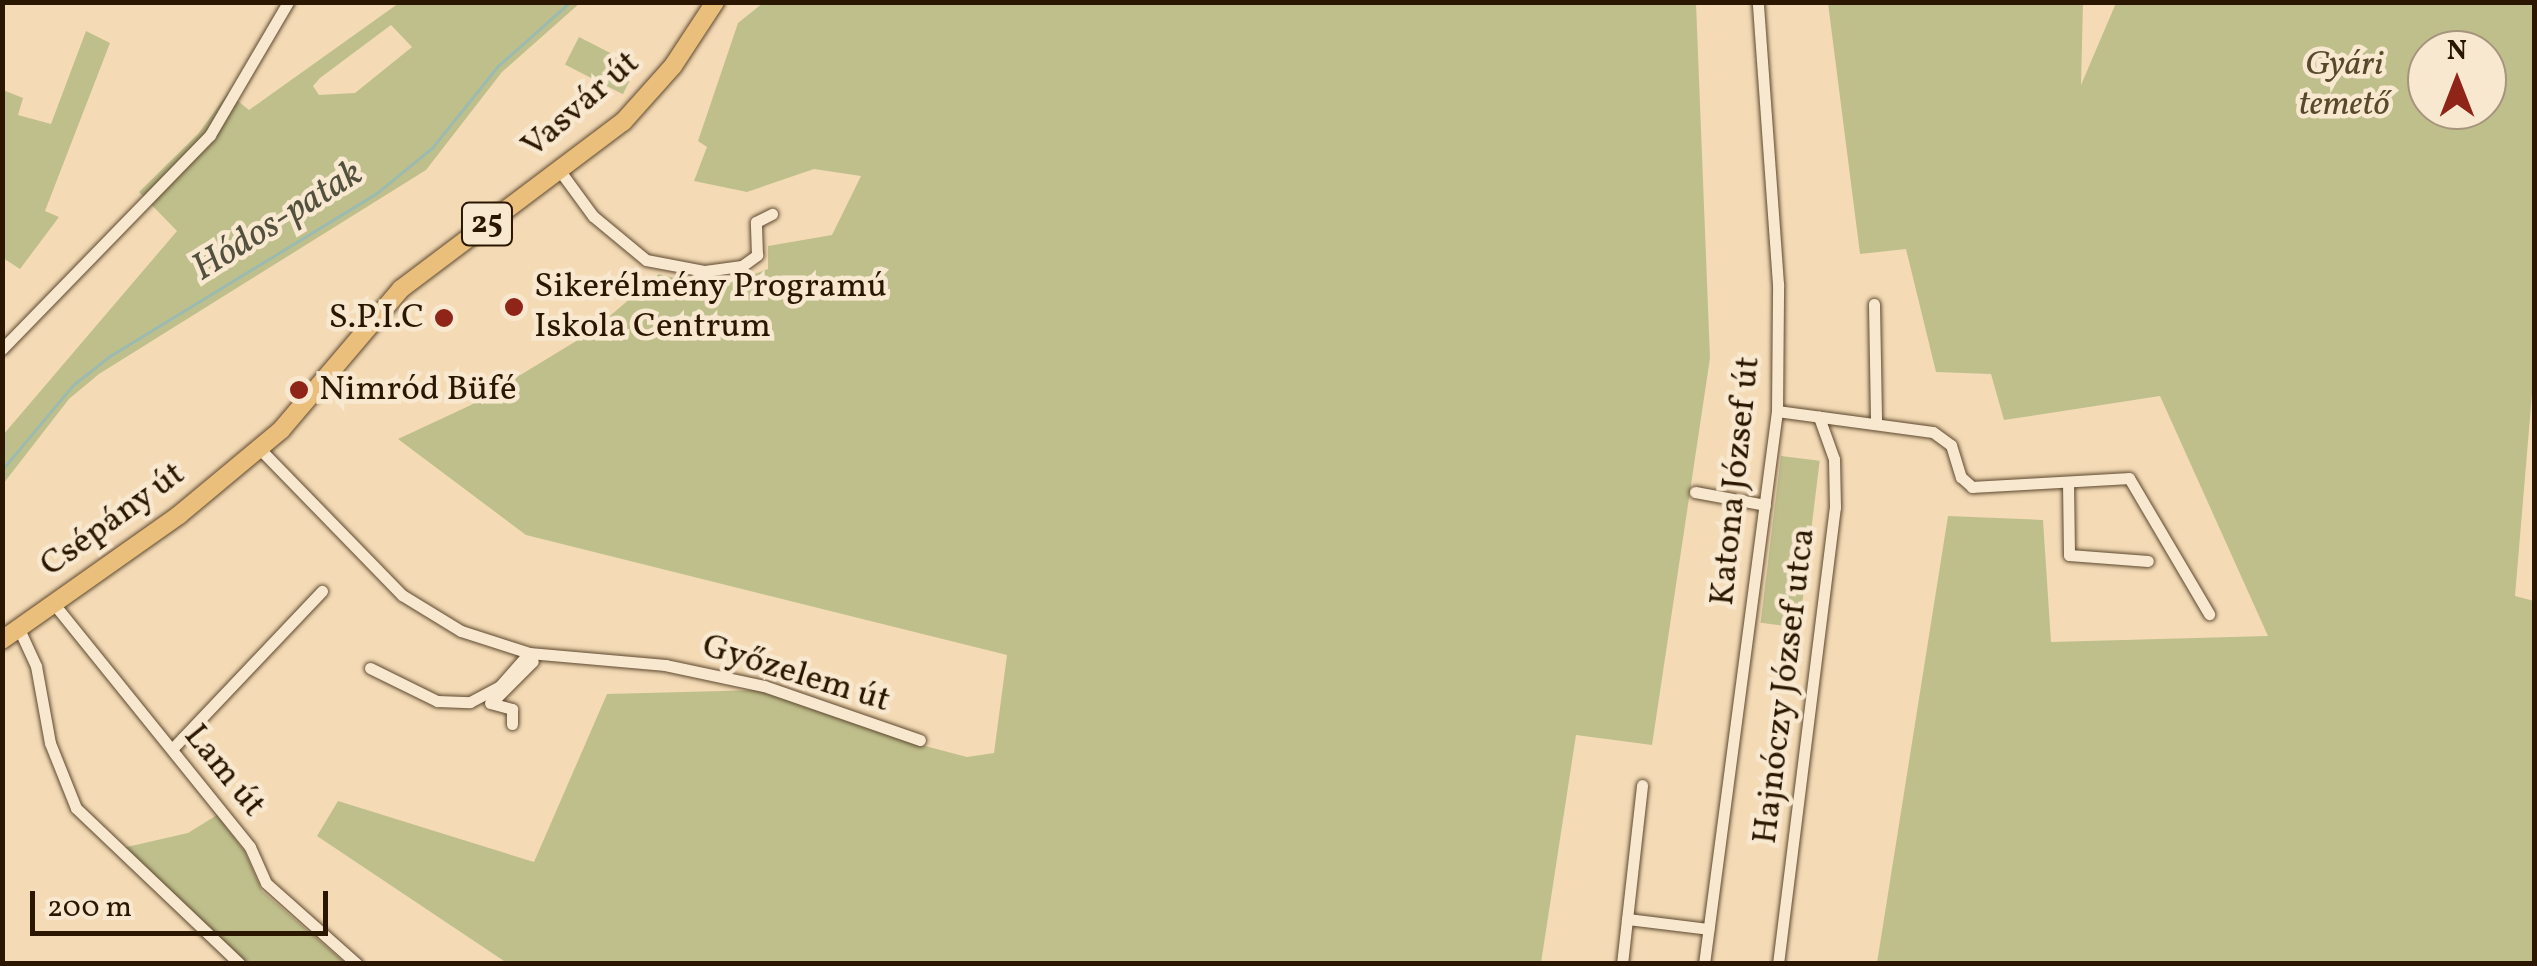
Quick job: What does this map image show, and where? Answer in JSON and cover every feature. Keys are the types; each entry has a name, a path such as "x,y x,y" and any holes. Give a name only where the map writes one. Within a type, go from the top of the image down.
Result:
{"main road":[{"name":"Vasvár út","path":"259,448 304,405 401,289 560,171 658,86 715,2"},
{"name":"Csépány út","path":"2,640 259,448"}],"street":[{"path":"2,350 210,135 288,2"},
{"name":"Katona József út","path":"1704,964 1777,411 1778,284 1758,2"},
{"path":"560,171 619,241 659,263 714,271 751,262 758,255 756,222 772,214"},
{"path":"1874,304 1876,424"},
{"path":"1777,411 1941,436 1972,486 2131,480 2209,614"},
{"name":"Hajnóczy József utca","path":"1778,964 1835,507 1834,458 1818,417"},
{"name":"Győzelem út","path":"259,448 412,603 461,631 532,654 694,669 764,686 920,740"},
{"path":"2068,482 2069,555 2148,561"},
{"path":"1694,492 1765,504"},
{"path":"172,749 322,591"},
{"name":"Lam út","path":"54,604 250,847 266,883 357,964"},
{"path":"19,628 36,666 50,742 76,808 240,964"},
{"path":"370,668 437,701 470,702 500,686 532,654"},
{"path":"476,707 491,703 515,686 532,654"},
{"path":"491,703 512,709 512,724"},
{"path":"1622,964 1642,785"},
{"path":"1627,919 1708,929"}],"green space":[{"path":"399,3 580,3 502,72 426,170 99,374 69,399 3,484 3,435 177,231 139,192 198,134 228,93 249,110","holes":["391,25 412,47 355,93 319,95 313,86"]},
{"path":"763,3 1696,3 1710,358 1652,745 1576,735 1541,963 507,963 317,836 338,801 534,862 607,694 761,690 910,742 967,757 994,753 1007,655 526,535 398,439 471,405 591,332 659,274 715,288 768,269 768,246 832,235 861,176 814,169 747,192 694,181 707,147 698,141 738,23"},
{"name":"Gyári temető","path":"1828,3 2083,3 2081,85 2116,3 2534,3 2534,370 2515,596 2534,601 2534,963 1877,963 1948,516 2043,520 2051,642 2268,636 2160,396 2004,420 1991,374 1936,372 1906,249 1860,254"},
{"path":"86,31 110,43 45,211 59,217 20,269 3,258 3,90 23,98 18,115 51,124"},
{"path":"579,37 637,67 623,94 565,65"},
{"path":"1781,456 1820,461 1799,628 1761,623"},
{"path":"217,815 245,852 262,891 345,963 234,963 118,849 188,833"}],"waterway":[{"name":"Hódos-patak","path":"2,470 73,385 110,356 377,193 432,148 498,66 570,2"}],"place":[{"name":"Sikerélmény Programú Iskola Centrum","path":"514,307"},
{"name":"S.P.I.C","path":"444,318"},
{"name":"Nimród Büfé","path":"299,390"}]}
